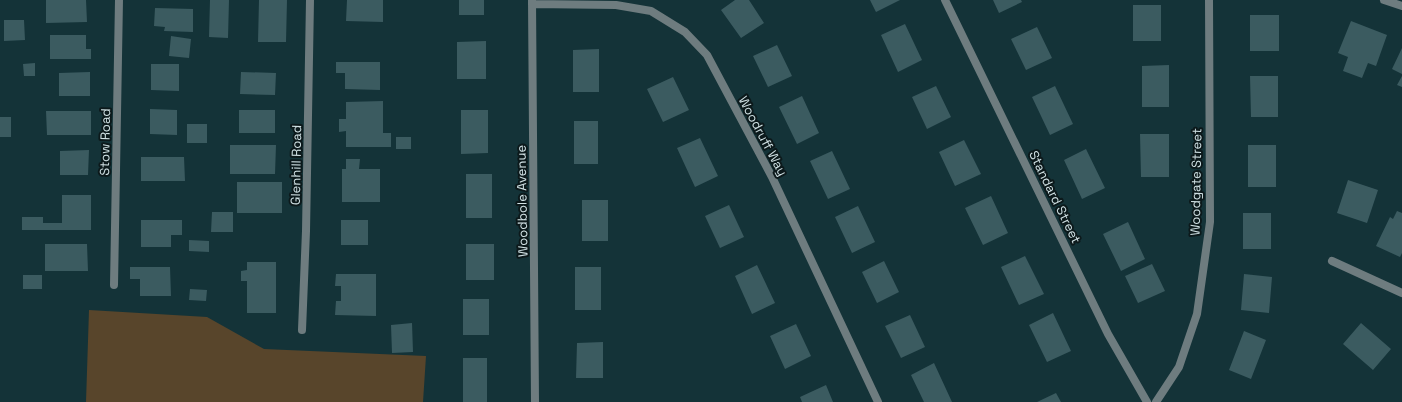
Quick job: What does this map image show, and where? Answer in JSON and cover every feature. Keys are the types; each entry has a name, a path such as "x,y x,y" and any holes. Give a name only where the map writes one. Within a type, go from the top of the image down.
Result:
{"street":[{"name":"Stow Road","path":"114,285 119,0"},
{"name":"Glenhill Road","path":"302,330 306,231 310,0"},
{"name":"Standard Street","path":"945,0 1108,334 1147,402"},
{"name":"Woodgate Street","path":"1156,402 1179,367 1197,314 1210,222 1210,0"},
{"path":"1384,0 1402,6"},
{"name":"Woodbole Avenue","path":"532,2 535,402"},
{"name":"Woodruff Way","path":"532,2 616,5 651,11 685,32 707,55 772,177 878,402"},
{"path":"1332,261 1402,293"}],"shaded area":[{"path":"89,310 207,317 264,349 426,356 423,402 86,402"}],"building":[{"path":"46,0 86,0 87,22 46,23"},
{"path":"210,0 229,0 228,38 209,37"},
{"path":"259,0 287,0 286,42 258,42"},
{"path":"347,0 383,0 383,22 346,21"},
{"path":"459,0 484,0 484,15 459,15"},
{"path":"735,0 749,0 764,23 741,38 721,10"},
{"path":"870,0 900,0 876,12"},
{"path":"993,0 1021,0 1022,2 999,13"},
{"path":"1133,5 1161,5 1161,41 1133,41"},
{"path":"155,8 193,9 193,32 164,31 165,27 154,26"},
{"path":"1250,15 1279,15 1279,51 1250,51"},
{"path":"4,20 24,20 25,40 4,41"},
{"path":"1351,21 1387,35 1376,66 1368,63 1362,78 1343,71 1348,57 1338,53"},
{"path":"905,24 922,60 898,72 881,35"},
{"path":"1037,27 1052,58 1026,70 1011,39"},
{"path":"50,35 86,35 86,49 91,49 91,59 50,59"},
{"path":"171,36 191,39 189,58 169,56"},
{"path":"486,41 486,79 457,79 457,42"},
{"path":"777,45 792,76 768,87 753,56"},
{"path":"1402,48 1402,74 1392,69"},
{"path":"599,49 599,92 573,92 573,50"},
{"path":"336,62 380,62 380,90 345,89 345,73 336,73"},
{"path":"35,63 35,76 24,76 23,64"},
{"path":"151,64 179,64 179,91 151,90"},
{"path":"1169,65 1169,107 1142,107 1142,66"},
{"path":"90,72 90,96 59,96 59,73"},
{"path":"241,72 276,73 275,95 240,94"},
{"path":"1250,76 1278,76 1278,117 1251,117"},
{"path":"1402,76 1402,87 1397,85"},
{"path":"673,77 689,110 663,122 647,89"},
{"path":"936,86 951,117 927,129 912,97"},
{"path":"1055,86 1073,124 1050,135 1032,97"},
{"path":"802,96 819,133 797,144 779,107"},
{"path":"383,101 383,133 391,133 391,147 346,147 346,131 339,132 339,119 346,119 346,102"},
{"path":"150,109 177,110 177,135 150,134"},
{"path":"239,110 275,110 275,133 239,133"},
{"path":"461,110 488,110 488,153 461,154"},
{"path":"46,111 91,111 91,135 47,135"},
{"path":"0,117 11,117 11,137 0,137"},
{"path":"574,121 598,121 598,164 574,164"},
{"path":"187,124 207,124 207,143 187,143"},
{"path":"1140,134 1169,134 1169,177 1141,177"},
{"path":"396,137 411,137 411,149 396,149"},
{"path":"700,138 718,176 695,187 677,148"},
{"path":"964,140 981,174 955,186 939,152"},
{"path":"230,145 276,145 275,174 230,174"},
{"path":"1248,145 1276,145 1276,187 1248,187"},
{"path":"1086,149 1105,188 1082,199 1064,160"},
{"path":"89,150 88,175 60,175 60,151"},
{"path":"832,151 850,189 828,199 810,161"},
{"path":"141,157 184,157 185,181 141,181"},
{"path":"346,159 360,159 359,169 380,169 380,202 342,202 342,169 346,169"},
{"path":"466,174 492,174 492,218 466,218"},
{"path":"1348,180 1378,190 1367,223 1337,213"},
{"path":"237,182 282,182 282,213 237,213"},
{"path":"62,195 91,195 91,230 22,230 22,217 43,217 43,223 62,223"},
{"path":"991,196 1008,233 983,245 965,208"},
{"path":"582,200 608,200 608,241 582,241"},
{"path":"729,205 744,237 720,248 705,216"},
{"path":"858,206 875,242 852,253 835,217"},
{"path":"1397,211 1402,213 1402,253 1400,257 1376,246 1390,217 1393,219"},
{"path":"212,212 233,212 233,232 211,232"},
{"path":"1243,213 1271,213 1271,249 1243,249"},
{"path":"141,220 182,220 182,235 171,235 171,247 141,247"},
{"path":"341,220 368,220 368,245 341,245"},
{"path":"1128,222 1145,259 1121,271 1103,234"},
{"path":"189,240 209,241 209,252 189,251"},
{"path":"45,244 87,244 88,271 45,271"},
{"path":"466,244 494,244 494,280 466,280"},
{"path":"1025,256 1044,294 1019,305 1001,267"},
{"path":"884,261 899,292 877,303 862,272"},
{"path":"247,262 276,262 276,313 247,313 247,281 241,281 241,271 247,270"},
{"path":"1152,264 1165,291 1138,303 1125,276"},
{"path":"757,265 775,303 752,314 735,276"},
{"path":"130,267 170,267 171,296 140,296 140,279 130,279"},
{"path":"575,267 601,267 601,310 575,310"},
{"path":"336,274 376,274 376,316 335,315 336,301 341,301 341,286 335,286"},
{"path":"1244,274 1272,277 1269,313 1241,310"},
{"path":"23,275 42,275 42,289 23,289"},
{"path":"190,289 207,290 206,301 189,300"},
{"path":"463,299 489,299 489,335 463,335"},
{"path":"1053,313 1071,351 1047,362 1029,325"},
{"path":"910,315 925,347 901,358 885,326"},
{"path":"412,323 413,352 392,353 391,325"},
{"path":"1361,323 1391,349 1373,370 1343,344"},
{"path":"796,324 811,356 785,369 770,336"},
{"path":"1244,331 1266,340 1251,379 1229,370"},
{"path":"603,342 603,378 576,378 577,343"},
{"path":"463,358 487,358 487,402 463,402"},
{"path":"934,363 952,402 924,402 911,375"},
{"path":"826,385 833,402 802,402 800,397"},
{"path":"1056,393 1061,402 1037,402"}]}
